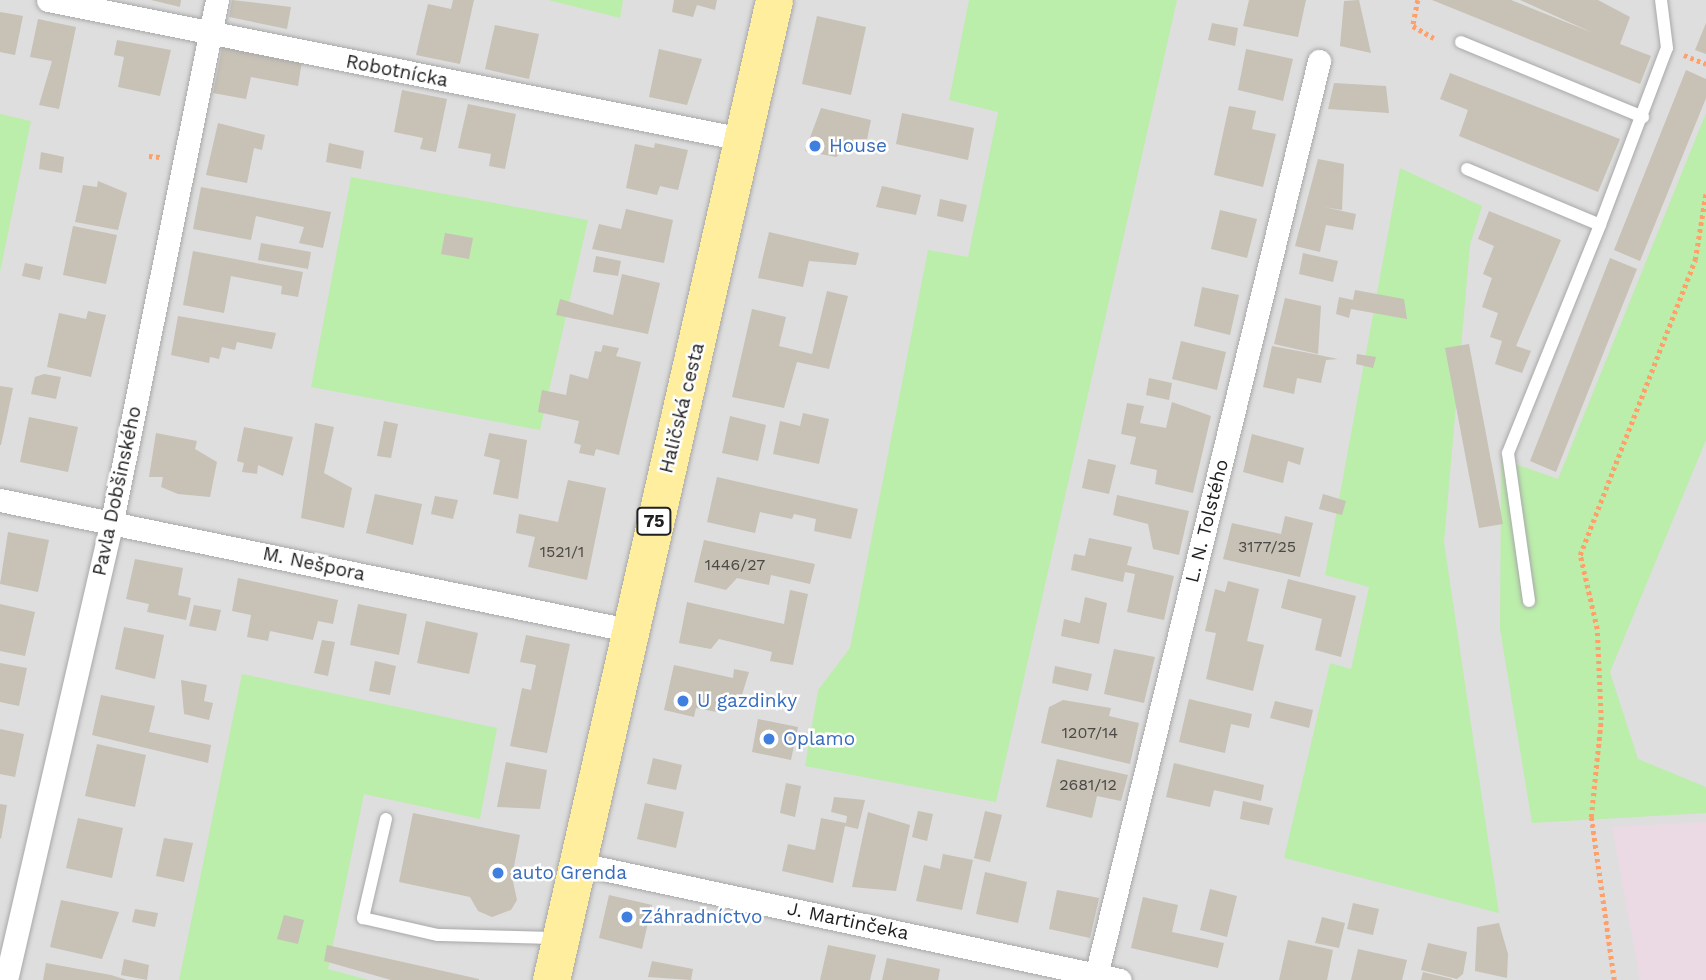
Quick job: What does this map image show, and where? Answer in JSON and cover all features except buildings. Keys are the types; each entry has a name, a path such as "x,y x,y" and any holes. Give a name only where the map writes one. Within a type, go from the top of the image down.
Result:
{"main road":[{"name":"Haličská cesta","path":"551,980 628,630 747,141 774,0"}],"street":[{"name":"Robotnícka","path":"48,0 747,141"},
{"name":"Pavla Dobšinského","path":"6,980 111,521 217,0"},
{"name":"L. N. Tolstého","path":"1096,977 1319,61"},
{"name":"M. Nešpora","path":"0,500 628,630"},
{"name":"J. Martinčeka","path":"575,863 1096,977 1120,980"}],"lane":[{"path":"1529,601 1508,453 1643,117 1667,48 1661,0"},
{"path":"1461,42 1643,117"},
{"path":"1467,169 1600,226"},
{"path":"387,818 363,918 438,935 560,938"}],"path":[{"path":"1418,0 1413,26 1434,38"},
{"path":"1614,980 1591,817 1601,720 1597,629 1580,555 1695,260 1706,192"}],"shaded area":[{"path":"0,0 1706,0 1706,980 0,980"},
{"path":"1706,822 1706,980 1640,980 1612,827"}],"green space":[{"path":"548,0 623,0 620,18"},
{"path":"969,0 1177,0 996,802 805,766 818,690 850,648 928,250 968,257 998,112 949,100"},
{"path":"1706,113 1706,440 1610,672 1638,759 1706,787 1706,813 1532,823 1500,629 1501,459 1558,479"},
{"path":"0,114 31,121 0,272"},
{"path":"1400,168 1482,206 1470,245 1444,542 1499,913 1284,858 1330,663 1351,669 1369,587 1325,575"},
{"path":"351,177 588,220 540,430 311,387"},
{"path":"242,674 497,728 480,819 364,794 328,969 369,980 179,980"}],"place":[{"name":"House","path":"815,146"},
{"name":"U gazdinky","path":"683,701"},
{"name":"Oplamo","path":"769,739"},
{"name":"auto Grenda","path":"498,873"},
{"name":"Záhradníctvo","path":"627,917"}]}
